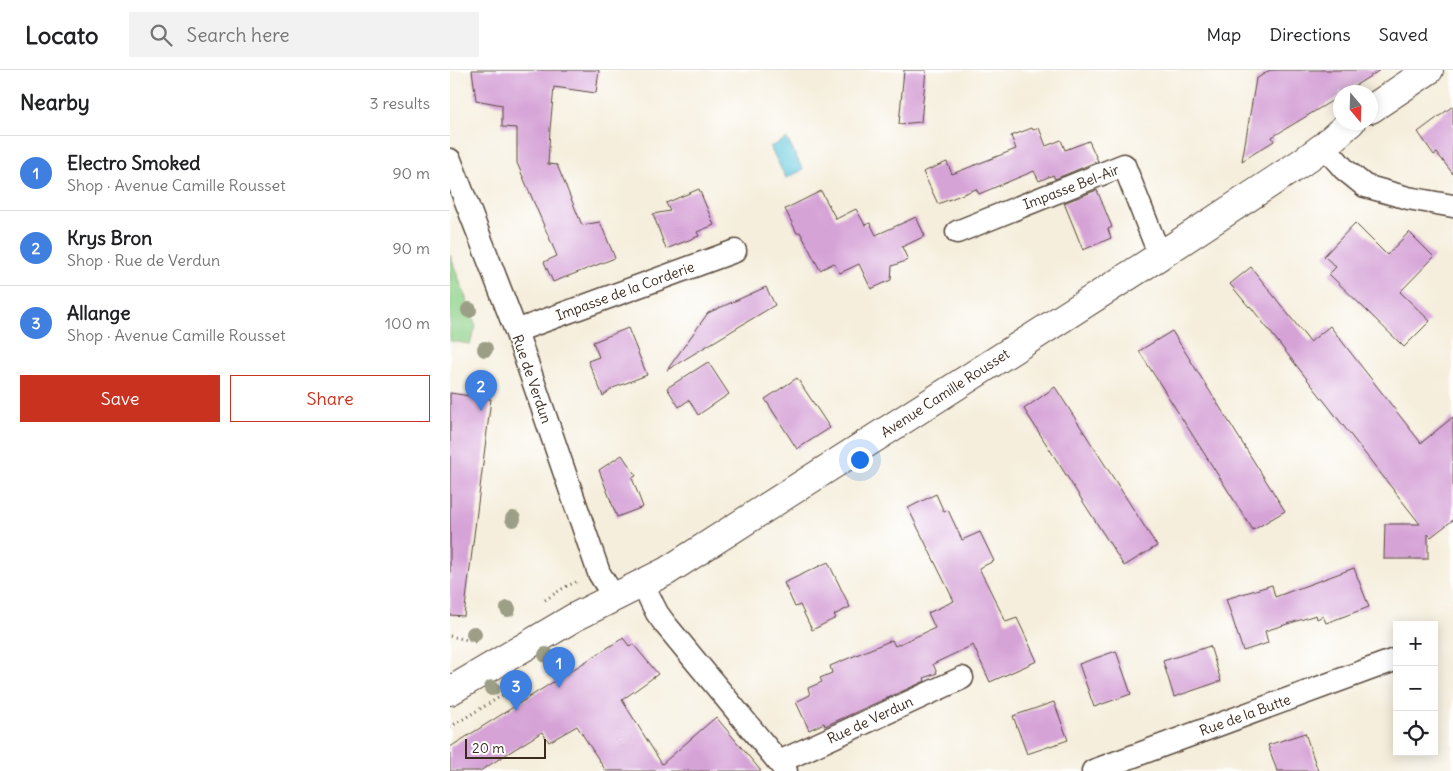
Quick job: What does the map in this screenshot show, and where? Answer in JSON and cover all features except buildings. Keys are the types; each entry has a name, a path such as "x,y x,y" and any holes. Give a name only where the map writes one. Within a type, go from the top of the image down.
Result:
{"street":[{"path":"1378,104 1429,70"},
{"name":"Avenue Camille Rousset","path":"450,691 575,617 667,571 1161,255 1301,163 1342,130"},
{"path":"1324,146 1344,169 1365,186 1408,198 1453,206"},
{"name":"Rue de Verdun","path":"450,160 516,331 599,573 614,597"},
{"name":"Impasse Bel-Air","path":"957,232 1124,165 1161,255"},
{"name":"Impasse de la Corderie","path":"516,331 735,251"},
{"name":"Rue de Verdun","path":"642,583 665,624 782,766 962,678"},
{"name":"Rue de la Butte","path":"1093,771 1393,660"}],"green space":[{"path":"450,255 476,326 470,344 450,341"}],"water":[{"path":"787,139 803,170 786,178 770,147"}],"place":[{"name":"Krys Bron","path":"481,411"},
{"name":"Electro Smoked","path":"559,688"},
{"name":"Allange","path":"516,711"}]}
